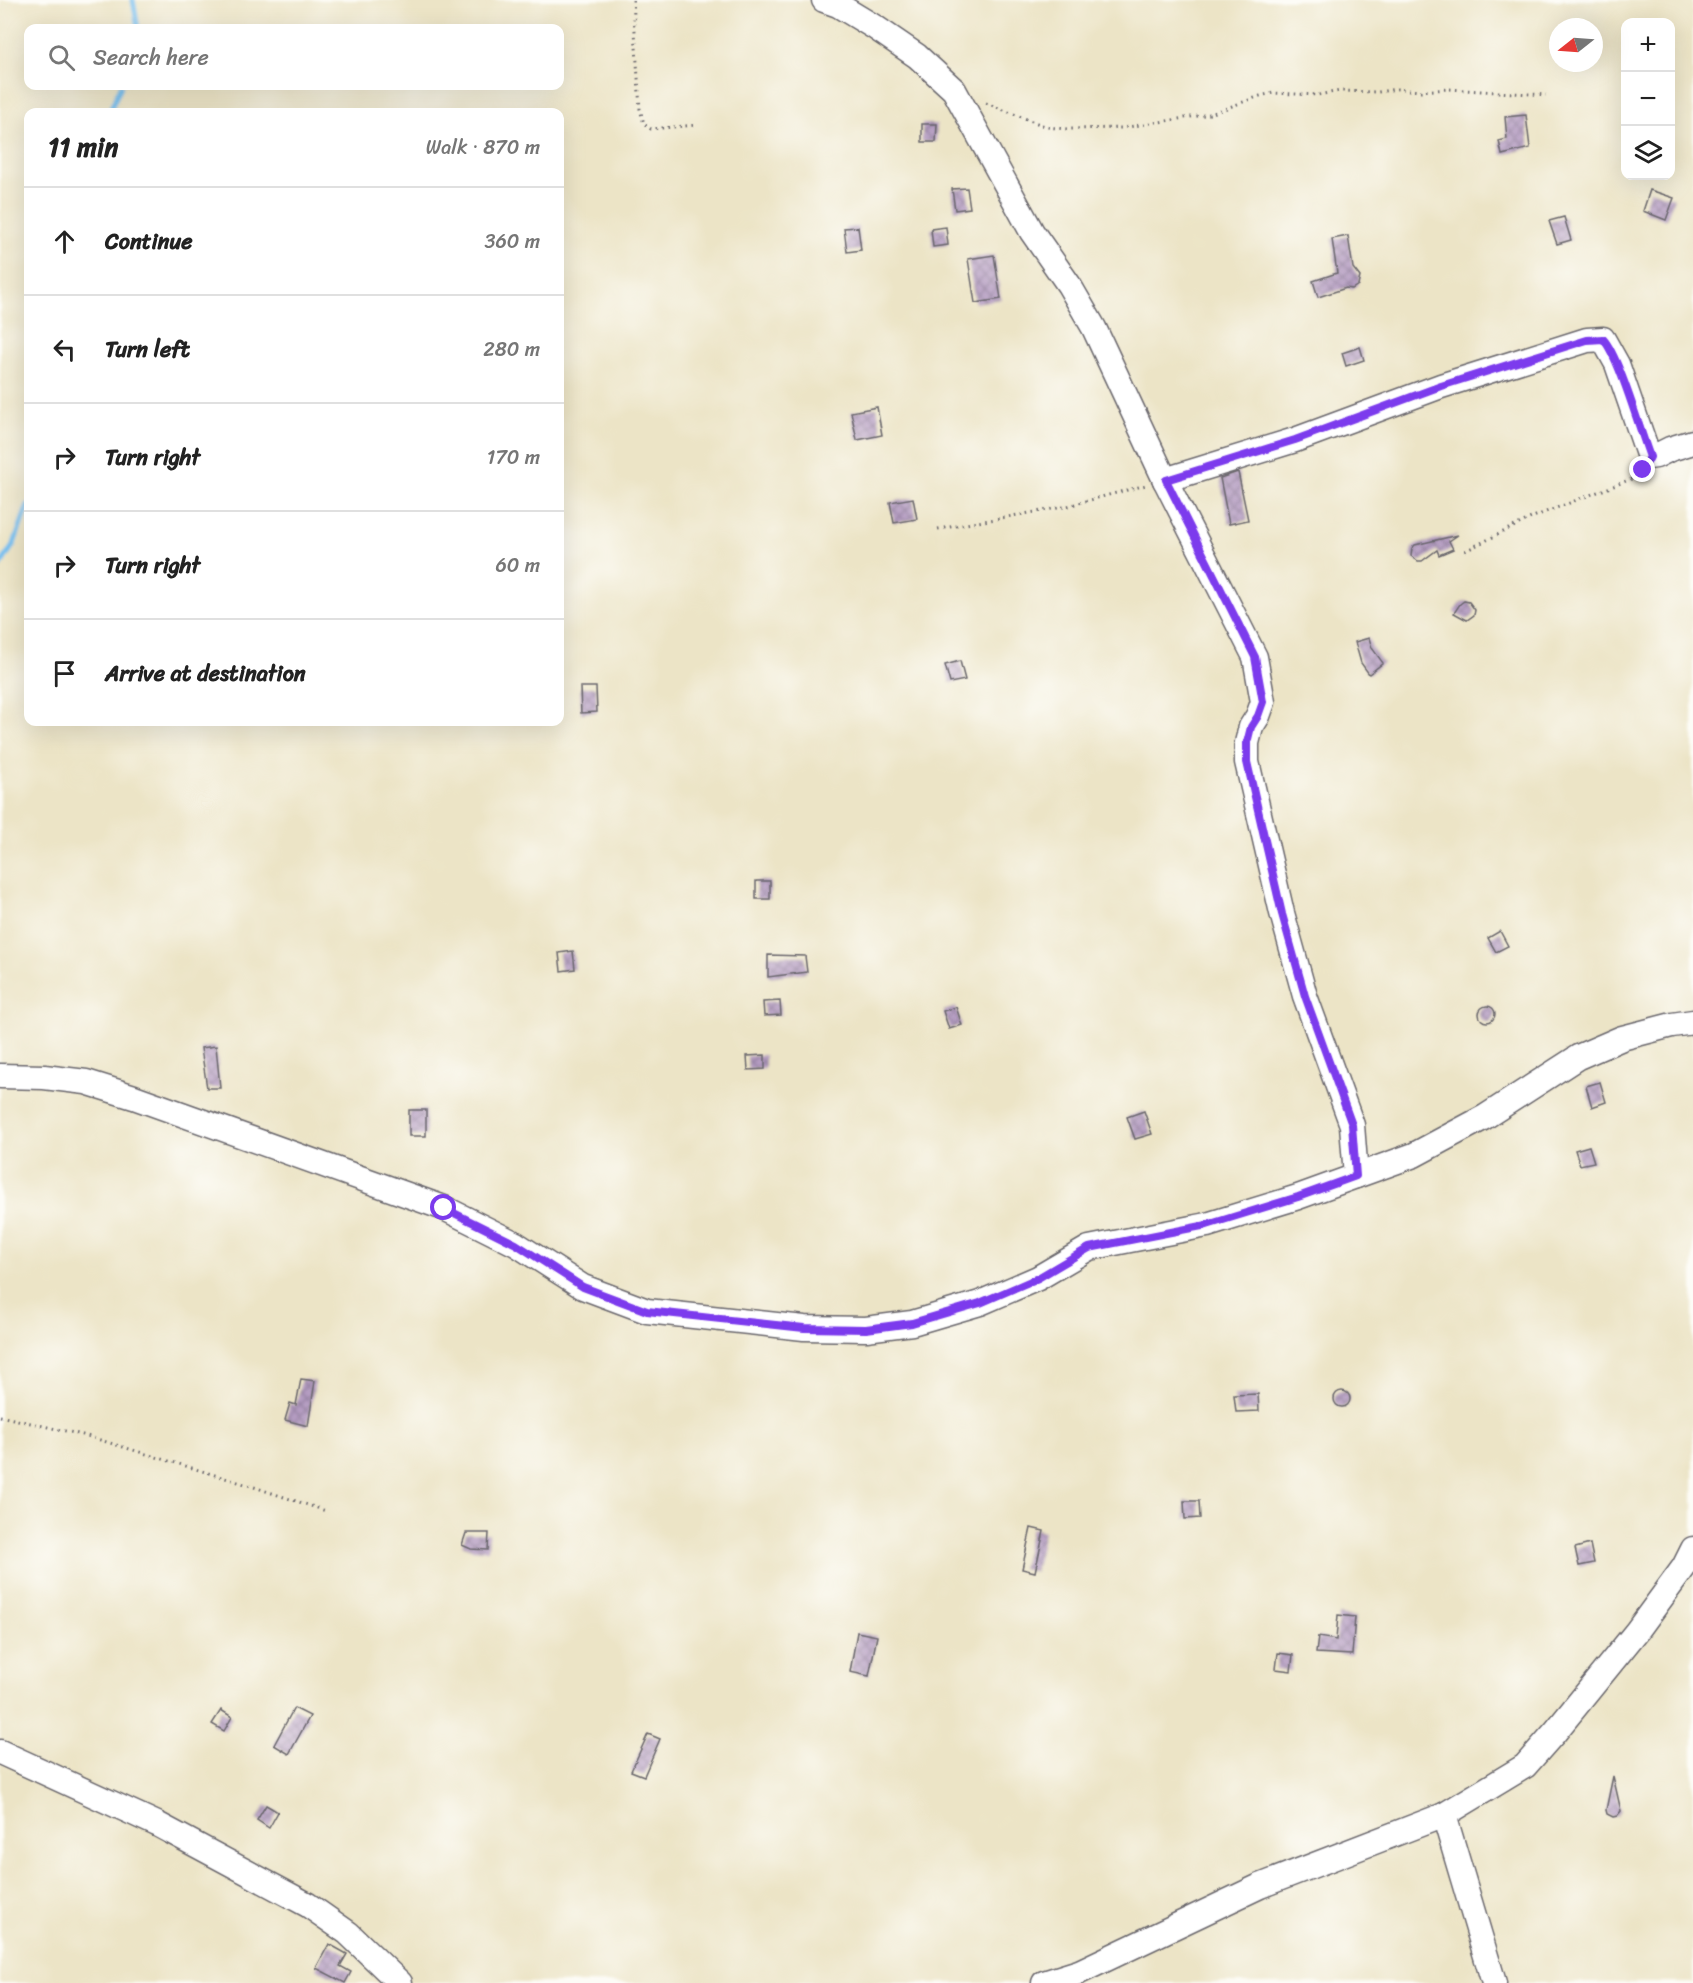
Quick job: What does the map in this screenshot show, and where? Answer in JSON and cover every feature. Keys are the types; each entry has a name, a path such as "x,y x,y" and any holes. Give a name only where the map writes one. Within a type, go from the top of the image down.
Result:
{"street":[{"path":"824,0 838,5 917,56 954,90 1032,232 1069,285 1094,328 1166,480 1255,657 1263,702 1251,727 1247,743 1247,762 1282,914 1305,996 1352,1125 1356,1176"},
{"path":"1166,480 1295,440 1502,366 1587,340 1598,339 1606,342 1617,364 1650,457 1670,448 1693,442"},
{"path":"0,1076 44,1077 86,1082 444,1208 516,1244 583,1287 647,1311 804,1328 866,1329 912,1323 980,1303 1038,1278 1089,1248 1207,1225 1298,1197 1414,1155 1485,1117 1578,1057 1622,1038 1693,1022"},
{"path":"1044,1983 1079,1972 1260,1886 1444,1815 1525,1766 1637,1631 1684,1567 1693,1549"},
{"path":"0,1752 157,1824 308,1905 348,1933 400,1983"},
{"path":"1444,1815 1494,1983"}],"path":[{"path":"633,0 640,109 645,124 651,129 696,125"},
{"path":"954,90 1047,127 1067,129 1122,128 1210,114 1273,93 1318,95 1340,91 1449,89 1546,95"},
{"path":"1465,551 1533,517 1634,477 1643,470 1650,457"},
{"path":"938,529 1064,507 1166,480"},
{"path":"0,1416 87,1436 326,1511"}],"building":[{"path":"1526,115 1530,148 1502,155 1499,141 1507,139 1505,117"},
{"path":"922,124 937,124 936,142 922,142"},
{"path":"967,188 970,208 955,210 952,189"},
{"path":"1650,190 1674,198 1666,220 1643,211"},
{"path":"1564,217 1571,240 1557,244 1549,221"},
{"path":"858,227 861,250 847,252 844,228"},
{"path":"946,227 948,245 933,247 931,229"},
{"path":"1348,236 1353,268 1360,277 1358,285 1352,289 1346,288 1318,297 1313,281 1337,273 1332,239"},
{"path":"994,255 1001,299 975,303 968,259"},
{"path":"1360,347 1364,360 1346,366 1342,353"},
{"path":"877,407 882,435 857,440 851,412"},
{"path":"1238,472 1248,520 1229,524 1220,478"},
{"path":"913,498 917,519 894,523 890,502"},
{"path":"1458,535 1449,541 1453,549 1439,555 1437,550 1422,561 1411,556 1415,545"},
{"path":"1464,601 1469,602 1475,610 1474,615 1467,620 1454,613"},
{"path":"1369,638 1372,648 1383,663 1369,674 1361,663 1355,642"},
{"path":"960,661 965,680 950,683 945,665"},
{"path":"580,687 596,687 597,712 581,713"},
{"path":"756,881 770,881 770,899 756,899"},
{"path":"1500,931 1508,946 1496,952 1488,938"},
{"path":"573,951 575,969 561,971 559,953"},
{"path":"768,955 805,956 807,972 768,977"},
{"path":"780,1001 781,1015 764,1016 763,1002"},
{"path":"1484,1006 1490,1006 1495,1014 1493,1020 1484,1022 1479,1017 1479,1011"},
{"path":"956,1007 962,1025 949,1029 943,1011"},
{"path":"216,1046 220,1088 207,1088 201,1048"},
{"path":"765,1055 765,1069 748,1070 747,1056"},
{"path":"1600,1082 1606,1102 1592,1107 1586,1086"},
{"path":"409,1110 426,1110 426,1136 409,1136"},
{"path":"1144,1111 1152,1134 1135,1139 1127,1117"},
{"path":"1589,1146 1594,1162 1580,1165 1575,1150"},
{"path":"301,1379 315,1381 308,1426 285,1420 290,1403 296,1405"},
{"path":"1342,1391 1348,1393 1350,1399 1348,1405 1342,1407 1336,1405 1334,1399 1336,1393"},
{"path":"1258,1394 1259,1411 1236,1412 1234,1395"},
{"path":"1184,1501 1199,1501 1200,1518 1185,1519"},
{"path":"1031,1528 1044,1531 1035,1572 1022,1569"},
{"path":"466,1533 489,1533 488,1550 471,1549 462,1545"},
{"path":"1590,1544 1594,1563 1579,1566 1575,1548"},
{"path":"1338,1615 1355,1617 1352,1655 1316,1653 1318,1637 1336,1640"},
{"path":"857,1632 877,1636 869,1676 850,1672"},
{"path":"1278,1653 1293,1655 1291,1671 1276,1669"},
{"path":"294,1708 310,1716 289,1754 274,1745"},
{"path":"221,1710 232,1717 224,1731 212,1724"},
{"path":"648,1734 660,1739 644,1776 631,1771"},
{"path":"1613,1776 1621,1811 1613,1817 1607,1814 1606,1810"},
{"path":"266,1805 278,1812 269,1828 257,1820"},
{"path":"329,1944 347,1954 340,1966 351,1972 345,1983 316,1968"}],"waterway":[{"path":"133,0 137,24"},
{"path":"111,108 119,90"},
{"path":"0,566 14,544 24,516"}],"route":[{"path":"444,1208 516,1244 583,1287 647,1311 804,1328 866,1329 912,1323 980,1303 1038,1278 1089,1248 1207,1225 1298,1197 1356,1176 1352,1125 1305,996 1282,914 1247,762 1247,743 1251,727 1263,702 1255,657 1166,480 1295,440 1441,386 1587,340 1598,339 1606,342 1617,364 1650,457 1643,470"}]}
